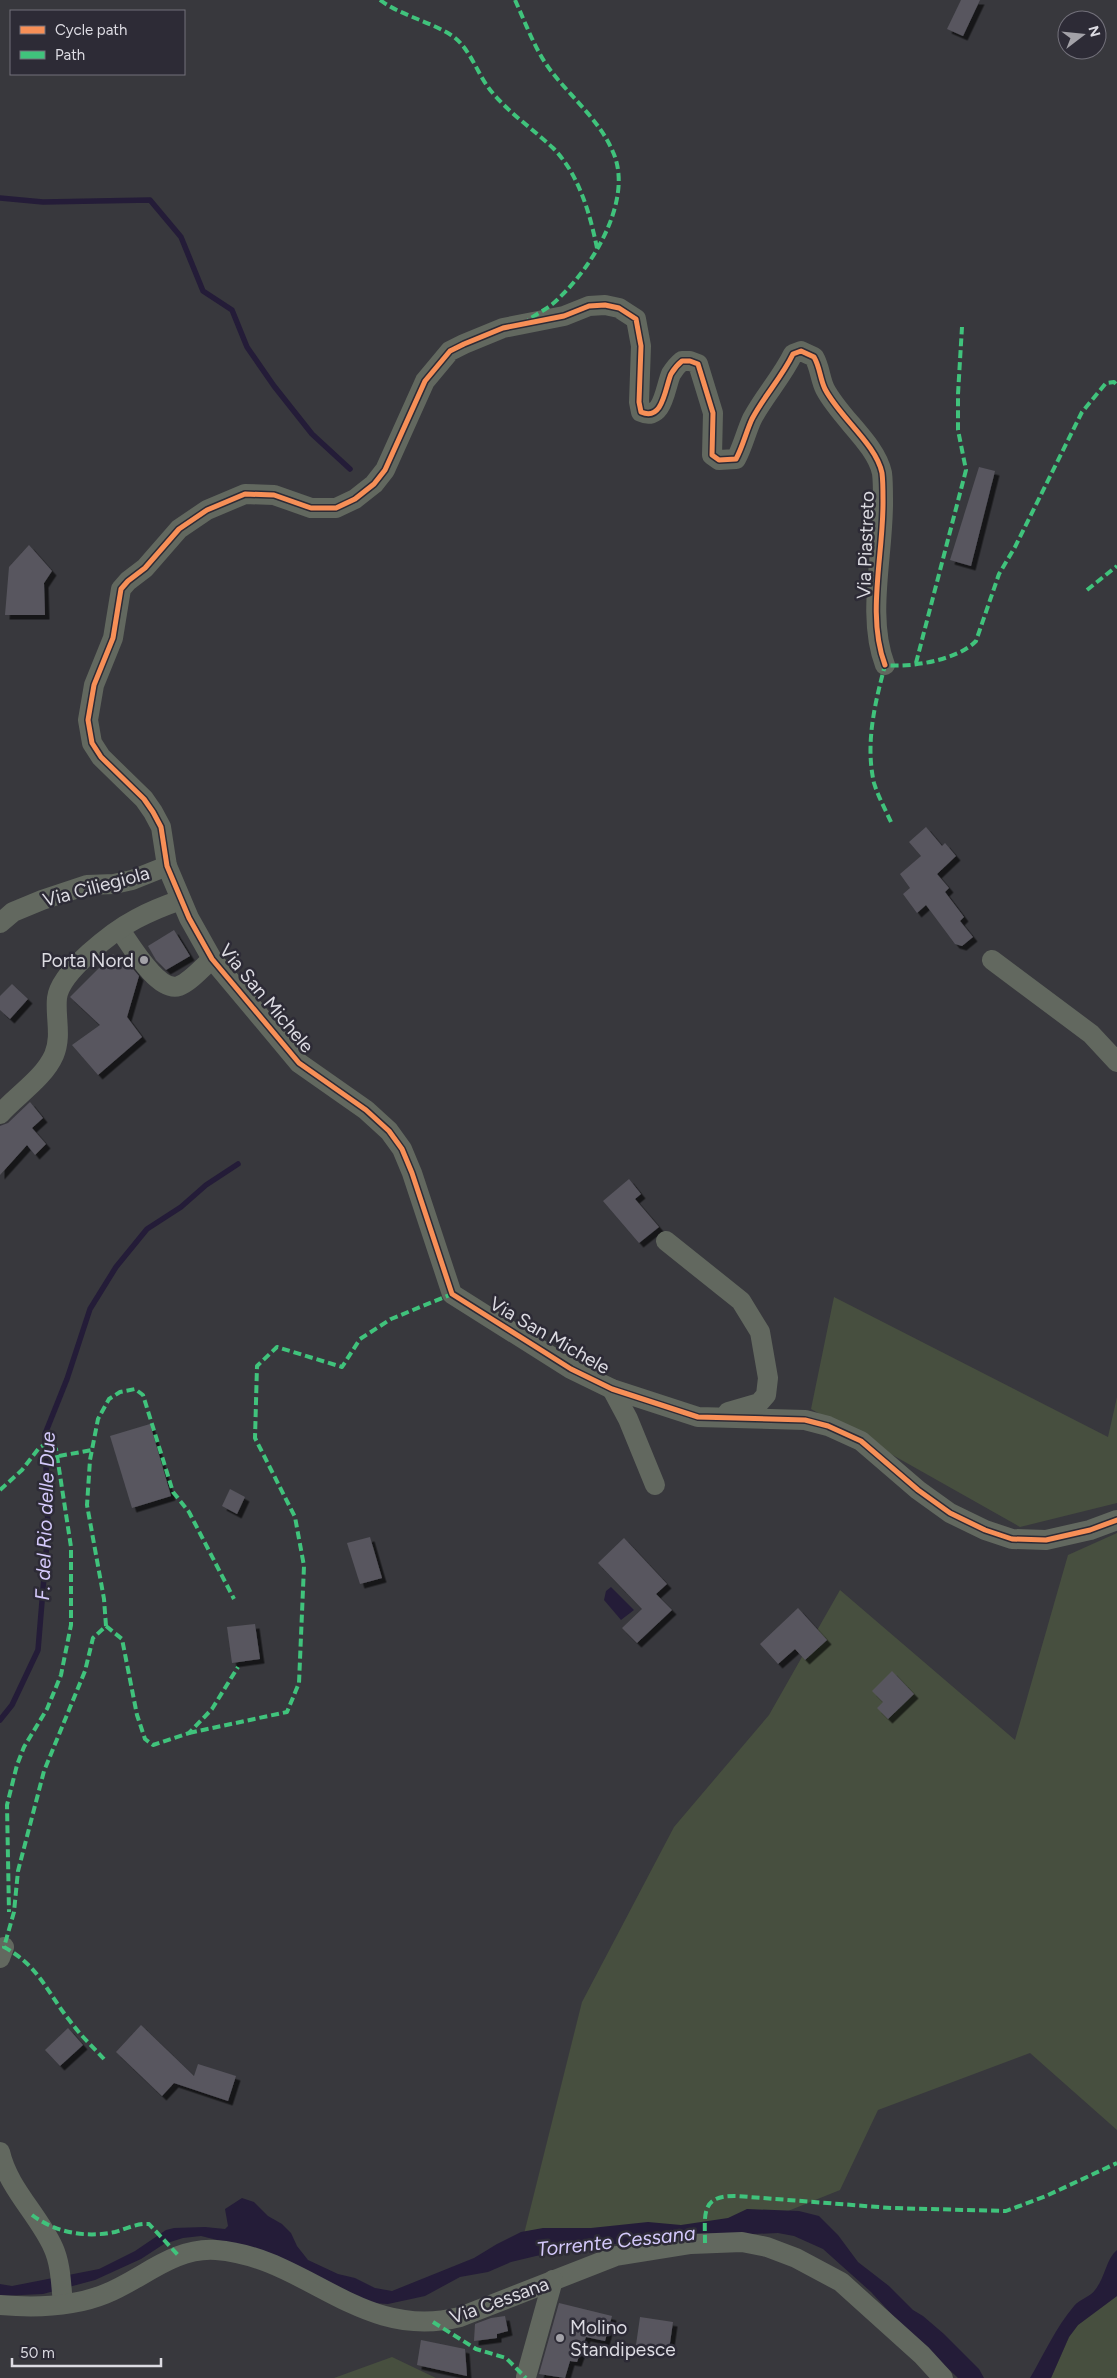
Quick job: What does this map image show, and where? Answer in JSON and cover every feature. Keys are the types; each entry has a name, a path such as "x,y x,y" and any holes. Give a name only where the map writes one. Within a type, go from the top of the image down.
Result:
{"street":[{"name":"Via Piastreto","path":"181,900 166,866 161,827 154,812 144,799 101,756 92,743 90,733 88,720 94,685 113,638 121,589 145,568 179,529 207,510 233,498 258,493 274,495 311,508 336,508 355,499 374,484 385,470 425,382 443,359 450,351 503,328 564,316 589,306 605,305 619,308 629,313 636,319 641,346 639,402 641,412 648,415 653,414 657,410 664,396 670,376 682,362 690,361 698,364 713,413 712,454 719,460 736,459 744,445 752,420 788,366 793,354 801,351 814,357 825,388 844,419 877,456 882,474 884,526 877,611 877,638 886,665"},
{"name":"Via Ciliegiola","path":"0,923 14,912 42,900 87,885 114,884 132,880 166,866"},
{"path":"0,1114 46,1067 54,1055 58,1037 57,997 68,974 134,920 181,900"},
{"name":"Via San Michele","path":"181,900 212,959 298,1063 366,1110 389,1130 402,1149 412,1173 452,1294 571,1369 612,1389 698,1417 805,1420 828,1426 861,1441 918,1490 950,1512 985,1530 1012,1538 1046,1540 1090,1530 1117,1520"},
{"path":"120,930 155,978 167,986 180,986 212,959"},
{"path":"992,960 1091,1034 1117,1062"},
{"path":"666,1241 741,1301 760,1332 768,1378 766,1395 759,1403 710,1417"},
{"path":"612,1389 628,1420 655,1485"},
{"path":"0,2152 6,2170 17,2190 51,2243 59,2267 62,2304"},
{"name":"Via Cessana","path":"0,2305 34,2306 62,2304 105,2294 178,2254 201,2250 226,2252 272,2265 361,2309 385,2317 433,2322 460,2317 608,2259 640,2251 721,2242 755,2244 809,2264 841,2282 922,2355 944,2378"},
{"path":"526,2377 553,2280"}],"green space":[{"path":"834,1297 1108,1437 1117,1397 1117,1503 1020,1527 811,1409"},
{"path":"1117,1533 1117,2130 1030,2053 878,2110 840,2190 756,2224 522,2242 582,2002 674,1827 769,1715 840,1590 1015,1740 1068,1555"},
{"path":"1117,2296 1117,2378 1051,2378 1069,2337 1078,2325"},
{"path":"392,2357 436,2378 334,2378"}],"water":[{"path":"611,1587 634,1610 621,1620 604,1600 606,1591"},
{"name":"Torrente Cessana","path":"242,2198 254,2202 268,2216 282,2224 291,2233 297,2246 308,2260 338,2274 355,2278 375,2288 392,2291 474,2258 521,2232 543,2228 591,2228 648,2222 681,2225 728,2218 747,2209 799,2211 819,2216 838,2235 858,2262 944,2334 979,2369 984,2378 958,2378 896,2319 871,2292 823,2249 794,2236 778,2233 680,2237 589,2247 536,2256 511,2262 488,2272 460,2277 425,2296 388,2304 373,2303 258,2250 201,2236 183,2238 164,2244 141,2259 95,2280 43,2294 0,2296 0,2284 12,2286 99,2269 135,2251 166,2230 205,2227 225,2229 228,2226 225,2209"},
{"path":"1117,2250 1117,2296 1078,2325 1069,2337 1051,2378 1030,2378 1050,2341 1068,2314 1076,2304 1095,2290 1110,2258"}],"building":[{"path":"961,0 980,0 963,36 947,29"},
{"path":"979,467 995,471 971,566 950,560"},
{"path":"29,545 52,571 44,583 45,615 5,615 9,567"},
{"path":"926,827 942,846 945,843 956,856 937,874 949,888 945,892 964,917 960,921 973,937 962,946 955,944 926,905 917,913 903,894 910,888 900,874 921,856 909,842"},
{"path":"174,930 190,956 166,970 156,960 148,946"},
{"path":"113,954 126,967 129,964 139,976 127,1017 142,1037 98,1075 72,1045 100,1025 70,997"},
{"path":"12,984 28,999 10,1019 0,1010 0,996"},
{"path":"30,1102 43,1118 32,1128 46,1144 35,1155 27,1145 0,1175 0,1126 8,1123"},
{"path":"629,1179 641,1194 635,1199 659,1227 639,1243 603,1201"},
{"path":"150,1424 171,1496 132,1508 110,1436"},
{"path":"230,1489 245,1497 237,1514 222,1506"},
{"path":"370,1537 382,1578 360,1584 347,1543"},
{"path":"624,1538 667,1584 656,1594 672,1610 637,1643 622,1628 642,1609 598,1563"},
{"path":"798,1608 827,1640 805,1660 795,1649 778,1664 760,1644"},
{"path":"255,1624 260,1659 232,1663 227,1627"},
{"path":"892,1671 914,1694 888,1719 877,1708 883,1702 872,1691"},
{"path":"141,2025 194,2076 198,2064 236,2076 228,2101 174,2083 162,2096 116,2052"},
{"path":"68,2028 83,2045 60,2066 45,2050"},
{"name":"Molino Standipesce","path":"559,2303 612,2316 605,2341 586,2337 577,2362 570,2361 565,2378 539,2374"},
{"path":"505,2316 508,2331 497,2334 497,2338 474,2341 475,2324 491,2318"},
{"path":"640,2317 673,2322 669,2350 636,2345"},
{"path":"421,2340 465,2349 467,2376 417,2365"}],"waterway":[{"path":"0,198 43,202 150,200 181,237 203,291 232,310 247,347 274,386 312,434 350,469"},
{"name":"F. del Rio delle Due","path":"0,1720 12,1705 38,1650 48,1529 45,1434 67,1379 90,1309 116,1267 147,1229 181,1207 206,1185 238,1164"}],"marked path":[{"path":"380,0 388,6 443,30 458,40 486,84 498,99 562,158 577,182 587,208 597,248"},
{"path":"515,0 540,54 559,81 601,130 613,152 618,170 618,190 614,210 607,231 597,250 585,268 559,298 528,320"},
{"path":"916,663 966,470 958,430 962,327"},
{"path":"891,822 874,783 871,768 872,723 885,665 920,664 946,658 968,648 976,641 999,574 1015,547 1082,412 1106,383 1114,382 1117,385"},
{"path":"1087,590 1117,566"},
{"path":"189,1733 287,1712 299,1683 304,1566 295,1517 255,1438 257,1366 277,1347 342,1367 360,1339 391,1319 452,1294"},
{"path":"106,1626 104,1599 87,1505 90,1460 98,1419 109,1399 120,1392 135,1389 143,1395 173,1492 189,1512 234,1599"},
{"path":"0,1490 22,1470 39,1448 48,1443 56,1449 71,1547 71,1625 61,1675 47,1709 24,1747 17,1765 7,1805 9,1912"},
{"path":"59,1456 92,1450"},
{"path":"104,2059 74,2026 34,1971 4,1947 14,1912 18,1871 44,1771 85,1671 93,1638 106,1626 122,1639 137,1715 145,1739 153,1745 189,1733 212,1709 238,1667"},
{"path":"705,2243 705,2215 707,2208 716,2199 725,2197 737,2196 891,2208 1006,2211 1046,2196 1117,2163"},
{"path":"32,2215 61,2230 82,2234 104,2234 136,2225 149,2224 178,2255"},
{"path":"433,2322 476,2349 506,2358 526,2378"}],"cycle path":[{"path":"885,665 880,646 876,605 883,520 882,473 873,452 839,410 825,389 814,357 801,351 793,354 752,419 736,459 719,460 712,455 713,413 698,364 682,361 671,374 659,408 648,414 641,412 639,402 641,346 636,319 619,308 605,305 589,306 564,316 503,328 450,351 425,381 385,470 374,484 355,499 336,508 311,508 274,495 245,494 207,510 179,529 145,568 121,589 113,638 94,685 88,720 92,743 101,757 144,799 161,827 167,866 189,918 212,959 299,1063 366,1110 389,1131 402,1149 412,1173 452,1294 571,1369 612,1389 698,1417 805,1420 828,1426 861,1441 918,1490 950,1513 985,1530 1012,1539 1046,1540 1090,1530 1117,1520"}],"place":[{"name":"Porta Nord","path":"144,960"},
{"name":"Molino Standipesce","path":"560,2338"}]}
